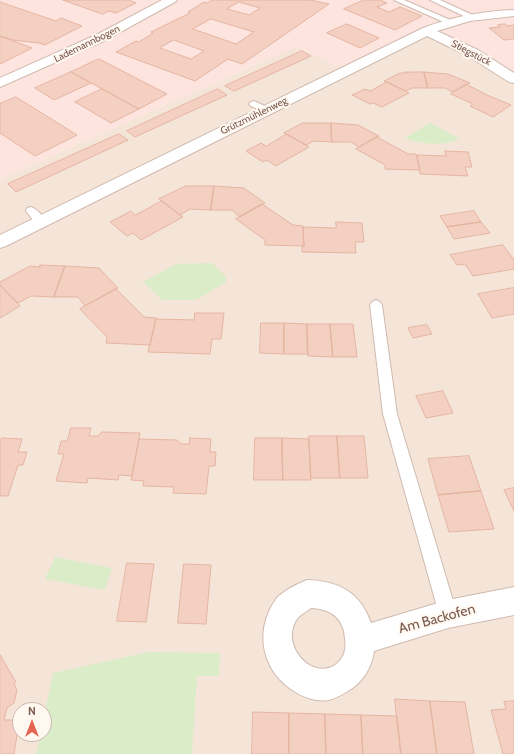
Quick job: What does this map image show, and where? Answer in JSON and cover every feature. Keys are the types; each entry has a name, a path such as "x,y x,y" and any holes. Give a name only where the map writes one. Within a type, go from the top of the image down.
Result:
{"street":[{"name":"Lademannbogen","path":"0,83 102,37 171,0"},
{"name":"Grützmühlenweg","path":"0,242 260,107 427,31 451,22 473,17 514,13"},
{"name":"Stiegstück","path":"427,31 473,53 514,79"},
{"name":"Am Backofen","path":"360,641 448,614 514,601"}],"lane":[{"path":"398,0 451,22"},
{"path":"434,0 473,17"},
{"path":"30,211 41,222"},
{"path":"376,305 390,414 448,614"}],"shaded area":[{"path":"0,0 514,0 514,81 427,31 346,70 297,46 0,179"},
{"path":"427,31 514,81 514,754 0,754 0,179 297,46 346,70"}],"green space":[{"path":"430,123 459,138 447,143 433,144 405,138"},
{"path":"212,263 226,277 226,282 196,300 162,300 143,282 176,264"},
{"path":"55,557 112,568 105,590 45,579"},
{"path":"149,652 220,653 219,676 197,676 192,754 36,754 39,742 52,742 52,702 47,702 53,673"}],"building":[{"path":"63,0 129,0 136,3 116,13 109,11 103,14"},
{"path":"212,0 310,0 329,4 242,64 228,59 195,81 116,52 136,41 139,42 153,33 151,32 190,13 188,12 204,2 207,3","holes":["239,2 260,8 249,15 227,9","211,19 254,32 236,44 193,29","174,40 204,51 191,59 160,48"]},
{"path":"364,0 380,0 387,3 377,7 389,12 400,7 422,16 395,30 344,9"},
{"path":"0,2 56,21 61,18 82,26 45,45 13,40 0,36"},
{"path":"347,24 379,38 360,48 327,33"},
{"path":"505,24 508,26 514,25 514,39 504,40 489,28 500,27 498,25"},
{"path":"0,36 32,48 0,64"},
{"path":"302,51 311,56 234,91 225,86"},
{"path":"99,59 167,94 139,109 71,72"},
{"path":"71,72 91,83 54,100 35,88"},
{"path":"405,72 424,72 428,88 412,88 406,91 384,81 400,73 406,73"},
{"path":"424,72 448,74 470,83 453,92 445,88 428,88"},
{"path":"387,82 409,93 382,107 373,103 370,104 352,95 365,89 370,91"},
{"path":"466,84 511,105 493,117 470,106 473,104 451,94"},
{"path":"102,89 139,109 111,123 75,102"},
{"path":"218,89 227,95 135,137 127,131"},
{"path":"16,97 77,135 35,156 0,133 0,104"},
{"path":"303,123 331,123 332,142 314,141 306,145 284,133"},
{"path":"331,123 358,125 379,136 359,147 351,142 332,142"},
{"path":"119,134 128,140 16,192 8,184"},
{"path":"287,134 309,147 276,166 267,160 263,162 246,151 261,143 266,146"},
{"path":"377,137 408,154 416,154 420,170 385,169 385,165 356,149"},
{"path":"445,151 468,152 472,167 465,167 468,176 420,174 417,155 446,156"},
{"path":"186,186 214,186 211,210 190,209 180,215 159,199"},
{"path":"214,186 244,188 265,203 240,217 232,210 211,210"},
{"path":"162,201 183,217 141,240 133,233 127,236 110,222 131,211 135,215"},
{"path":"262,204 293,225 303,226 304,246 265,245 265,240 236,219"},
{"path":"474,211 481,222 447,227 440,216"},
{"path":"336,222 362,223 364,242 355,242 356,253 302,252 302,246 304,246 303,227 336,228"},
{"path":"481,222 490,233 454,239 447,227"},
{"path":"503,245 514,260 514,269 473,276 465,264 457,265 450,255"},
{"path":"40,265 65,266 54,297 31,296 18,303 0,285 0,282 30,266 40,267"},
{"path":"65,266 99,268 118,288 85,306 78,297 54,297"},
{"path":"0,285 20,306 0,318"},
{"path":"514,288 514,314 492,318 478,294"},
{"path":"116,289 144,317 156,318 150,345 106,343 107,337 80,309"},
{"path":"195,313 224,313 221,339 212,339 210,354 148,352 156,319 194,320"},
{"path":"261,323 284,323 284,354 260,353"},
{"path":"284,323 307,324 308,354 284,354"},
{"path":"307,324 330,324 333,357 308,356"},
{"path":"330,324 353,324 357,357 333,357"},
{"path":"427,325 432,334 413,338 408,328"},
{"path":"443,391 453,413 426,418 416,396"},
{"path":"71,428 91,428 89,436 98,436 102,432 140,433 132,476 119,475 118,480 88,478 87,483 56,481 64,454 58,454 61,441 67,441"},
{"path":"309,436 337,436 340,478 311,478"},
{"path":"337,436 364,436 368,478 340,478"},
{"path":"2,438 22,439 18,452 27,452 23,465 18,465 8,496 0,496 0,442"},
{"path":"190,438 211,439 210,452 216,452 215,466 209,466 206,494 173,493 174,487 143,486 144,481 131,480 139,439 177,440 181,444 189,444"},
{"path":"255,438 282,438 283,480 254,480"},
{"path":"282,438 309,439 311,480 283,480"},
{"path":"469,456 481,491 438,495 428,459"},
{"path":"514,488 514,511 504,490"},
{"path":"481,491 494,529 449,532 438,495"},
{"path":"127,563 154,564 146,622 117,621"},
{"path":"184,564 211,565 206,624 178,623"},
{"path":"0,655 16,682 14,684 17,690 14,702 12,702 12,704 7,708 4,720 12,720 12,742 16,742 14,754 0,754"},
{"path":"395,699 430,701 437,754 401,754"},
{"path":"430,701 465,702 474,754 437,754"},
{"path":"514,701 514,754 503,754 491,710 506,709 504,702"},
{"path":"253,712 289,713 289,754 252,754"},
{"path":"289,713 325,714 326,754 289,754"},
{"path":"325,714 361,715 363,754 326,754"},
{"path":"361,715 397,716 401,754 363,754"}]}
